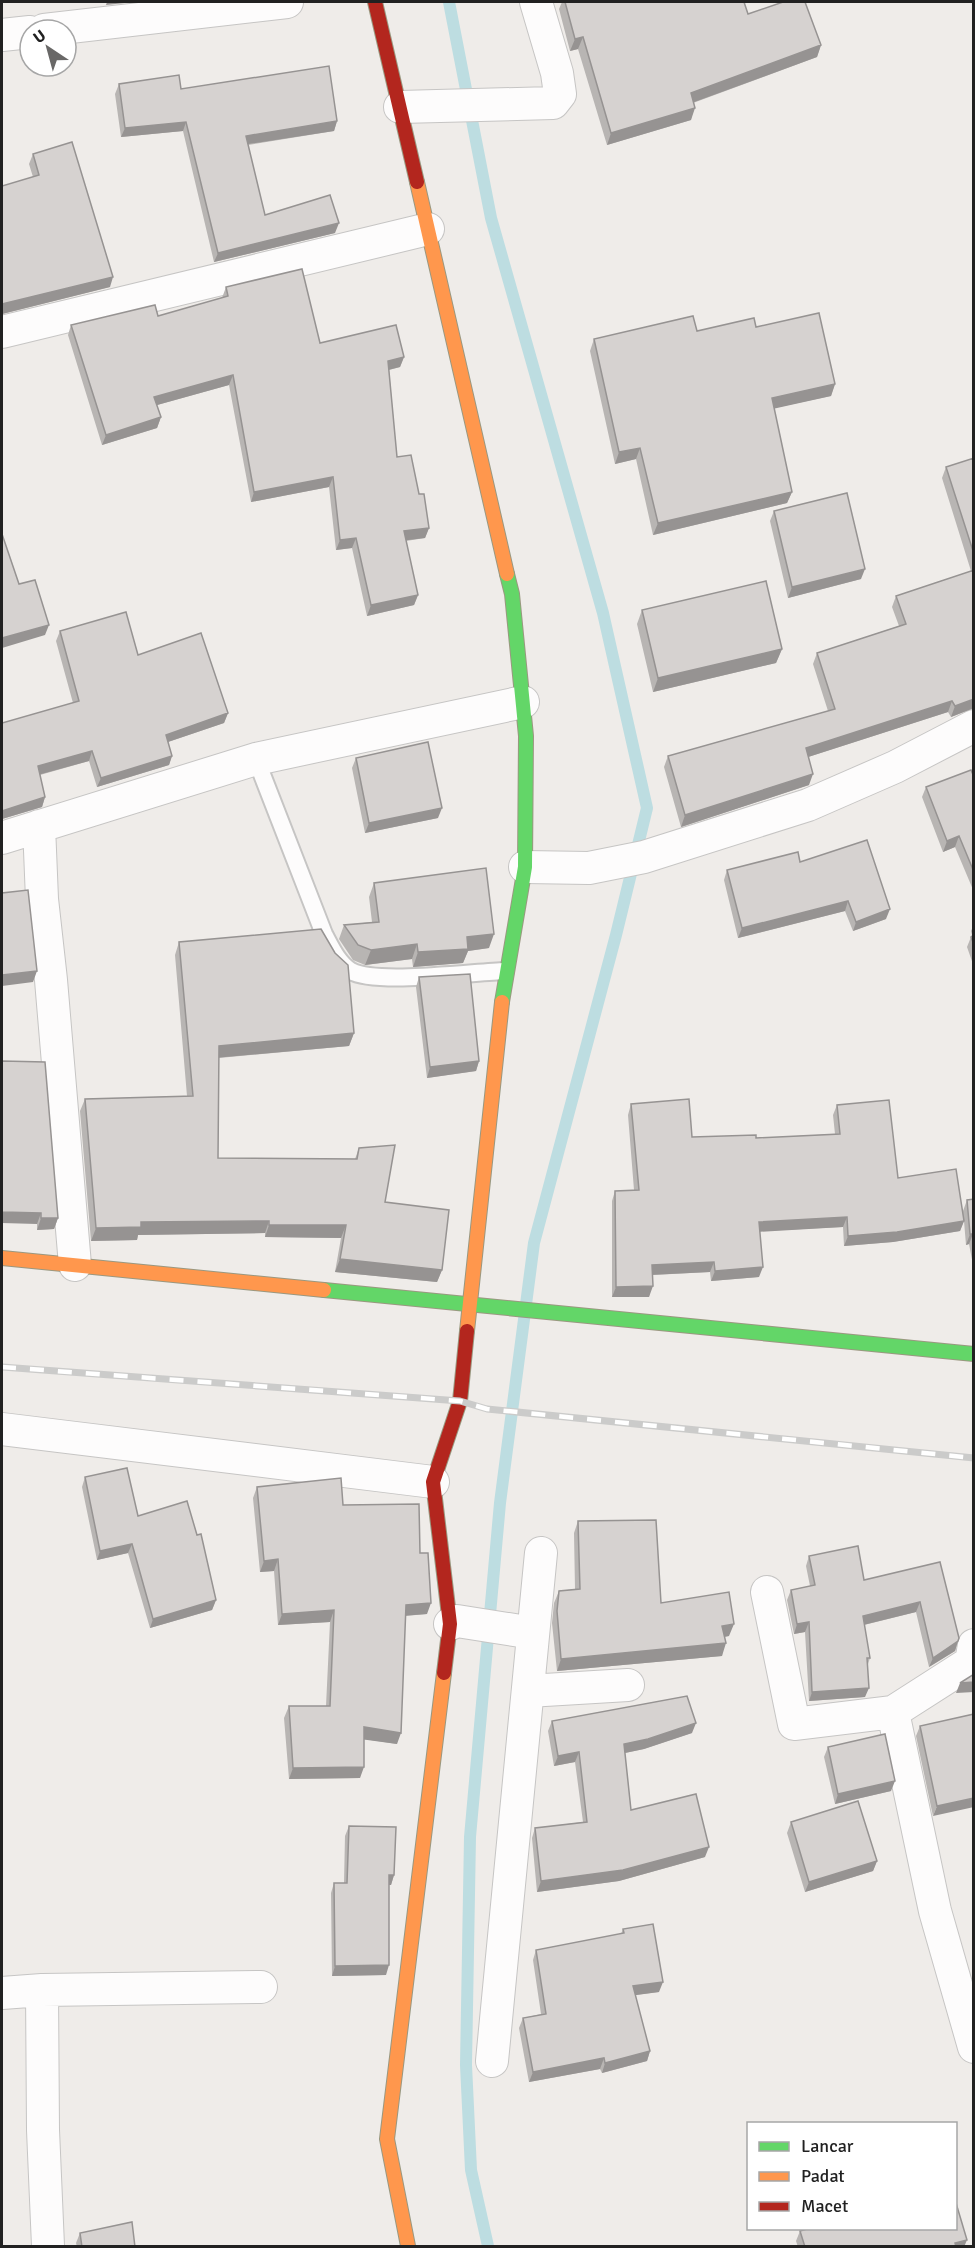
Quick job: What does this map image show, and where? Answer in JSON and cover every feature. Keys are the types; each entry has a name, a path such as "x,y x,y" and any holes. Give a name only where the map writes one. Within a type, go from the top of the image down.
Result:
{"main road":[{"path":"375,2 513,594 526,736 525,867 505,971 460,1401 433,1482 453,1622 387,2139 408,2247"},
{"path":"2,1258 974,1354"}],"street":[{"path":"78,26 287,2"},
{"path":"400,107 553,104 560,94 557,73 536,2"},
{"path":"2,35 18,33"},
{"path":"2,332 428,229"},
{"path":"2,838 256,759 523,702"},
{"path":"525,867 589,867 644,857 808,805 895,767 974,726"},
{"path":"39,826 42,899 75,1266"},
{"path":"2,1429 433,1482"},
{"path":"492,2061 528,1691 520,1631 542,1553"},
{"path":"767,1592 794,1724 893,1712 971,1662 974,1645"},
{"path":"453,1622 520,1631"},
{"path":"528,1691 628,1685"},
{"path":"893,1712 935,1911 974,2047"},
{"path":"2,1993 42,1990 261,1987"},
{"path":"42,1990 43,2130 48,2247"}],"lane":[{"path":"256,759 324,934 338,959 352,972 376,978 505,971"}],"building":[{"path":"565,2 744,2 748,14 783,2 805,2 821,45 691,93 695,108 611,133 583,37 575,39"},
{"path":"329,66 337,121 246,136 265,215 330,195 339,223 218,253 186,122 125,128 119,84 179,75 181,89"},
{"path":"72,142 113,277 2,304 2,186 39,175 33,154"},
{"path":"302,269 320,343 396,325 404,357 388,361 397,457 411,455 419,494 424,494 429,528 404,531 418,595 371,605 356,538 340,540 333,477 254,492 233,375 154,397 161,417 106,435 71,325 155,305 158,316 228,296 226,287"},
{"path":"819,313 835,384 772,398 792,492 658,523 640,448 619,452 594,339 693,316 697,331 754,318 756,327"},
{"path":"974,458 974,554 946,467"},
{"path":"847,493 865,569 792,587 774,511"},
{"path":"2,534 19,584 35,580 49,625 2,638"},
{"path":"974,570 974,699 955,706 952,701 806,748 813,774 685,815 668,756 835,709 817,653 906,624 896,596"},
{"path":"766,581 782,649 658,678 642,610"},
{"path":"126,612 138,655 201,633 228,713 166,735 172,756 101,778 92,751 38,766 45,797 2,811 2,723 79,701 60,631"},
{"path":"428,742 442,808 369,823 356,758"},
{"path":"971,770 974,777 974,872 959,836 947,841 926,787"},
{"path":"867,840 890,909 856,922 848,901 742,928 727,870 798,852 800,862"},
{"path":"486,868 494,934 467,937 468,949 418,952 417,944 371,950 358,945 344,925 379,922 374,883"},
{"path":"28,890 37,971 2,975 2,893"},
{"path":"321,929 335,953 348,965 354,1033 219,1046 218,1158 357,1159 359,1148 395,1145 385,1202 449,1210 442,1270 340,1259 346,1225 269,1225 269,1221 141,1222 141,1227 96,1228 85,1099 193,1096 179,942"},
{"path":"470,974 479,1061 430,1067 419,977"},
{"path":"2,1061 45,1062 58,1218 41,1218 41,1213 2,1212"},
{"path":"689,1099 692,1137 756,1135 756,1138 840,1134 837,1105 889,1100 898,1178 956,1169 964,1221 897,1232 848,1236 847,1217 759,1222 763,1267 715,1271 714,1262 652,1265 653,1286 616,1287 615,1191 639,1190 631,1104"},
{"path":"974,1199 974,1237 970,1234 967,1200"},
{"path":"127,1468 138,1516 187,1501 197,1535 201,1534 216,1600 153,1619 132,1544 100,1551 85,1477"},
{"path":"341,1478 343,1505 419,1504 420,1553 428,1553 431,1603 406,1605 401,1733 364,1727 364,1767 293,1768 289,1706 330,1706 334,1610 282,1614 278,1559 264,1561 257,1487"},
{"path":"656,1520 661,1603 729,1592 734,1624 722,1626 726,1643 561,1659 557,1611 559,1591 580,1589 578,1521"},
{"path":"858,1546 864,1580 940,1562 959,1638 933,1658 920,1602 863,1616 870,1658 867,1658 869,1688 812,1692 809,1622 797,1624 791,1590 815,1585 809,1556"},
{"path":"974,1674 974,1682 960,1683"},
{"path":"687,1696 696,1723 648,1739 624,1744 631,1810 696,1794 709,1847 623,1870 541,1881 535,1828 587,1822 579,1752 558,1756 552,1721"},
{"path":"974,1714 974,1798 937,1806 920,1726"},
{"path":"885,1734 895,1781 838,1794 828,1747"},
{"path":"858,1801 877,1861 809,1882 791,1822"},
{"path":"349,1826 396,1827 394,1875 389,1875 389,1965 335,1966 334,1883 347,1883"},
{"path":"653,1924 663,1982 633,1986 650,2051 605,2063 604,2058 533,2072 523,2018 546,2014 536,1950 624,1933 623,1929"},
{"path":"957,2206 967,2240 955,2243 956,2247 805,2247 800,2231 957,2230"},
{"path":"132,2222 135,2247 82,2247 80,2233"}],"waterway":[{"path":"449,2 491,218 603,613 647,808 616,935 534,1243 500,1503 470,1837 466,2065 471,2170 488,2246"}],"railway":[{"path":"2,1367 460,1401 487,1409 974,1458"}],"traffic: fast":[{"path":"502,1002 525,867 526,736 512,594 507,574"},
{"path":"324,1290 974,1354"}],"traffic: slow":[{"path":"417,182 507,574"},
{"path":"467,1331 502,1002"},
{"path":"2,1258 324,1290"},
{"path":"408,2246 387,2139 444,1673"}],"traffic: jam":[{"path":"375,2 417,182"},
{"path":"444,1673 450,1624 433,1482 460,1401 467,1331"}]}
